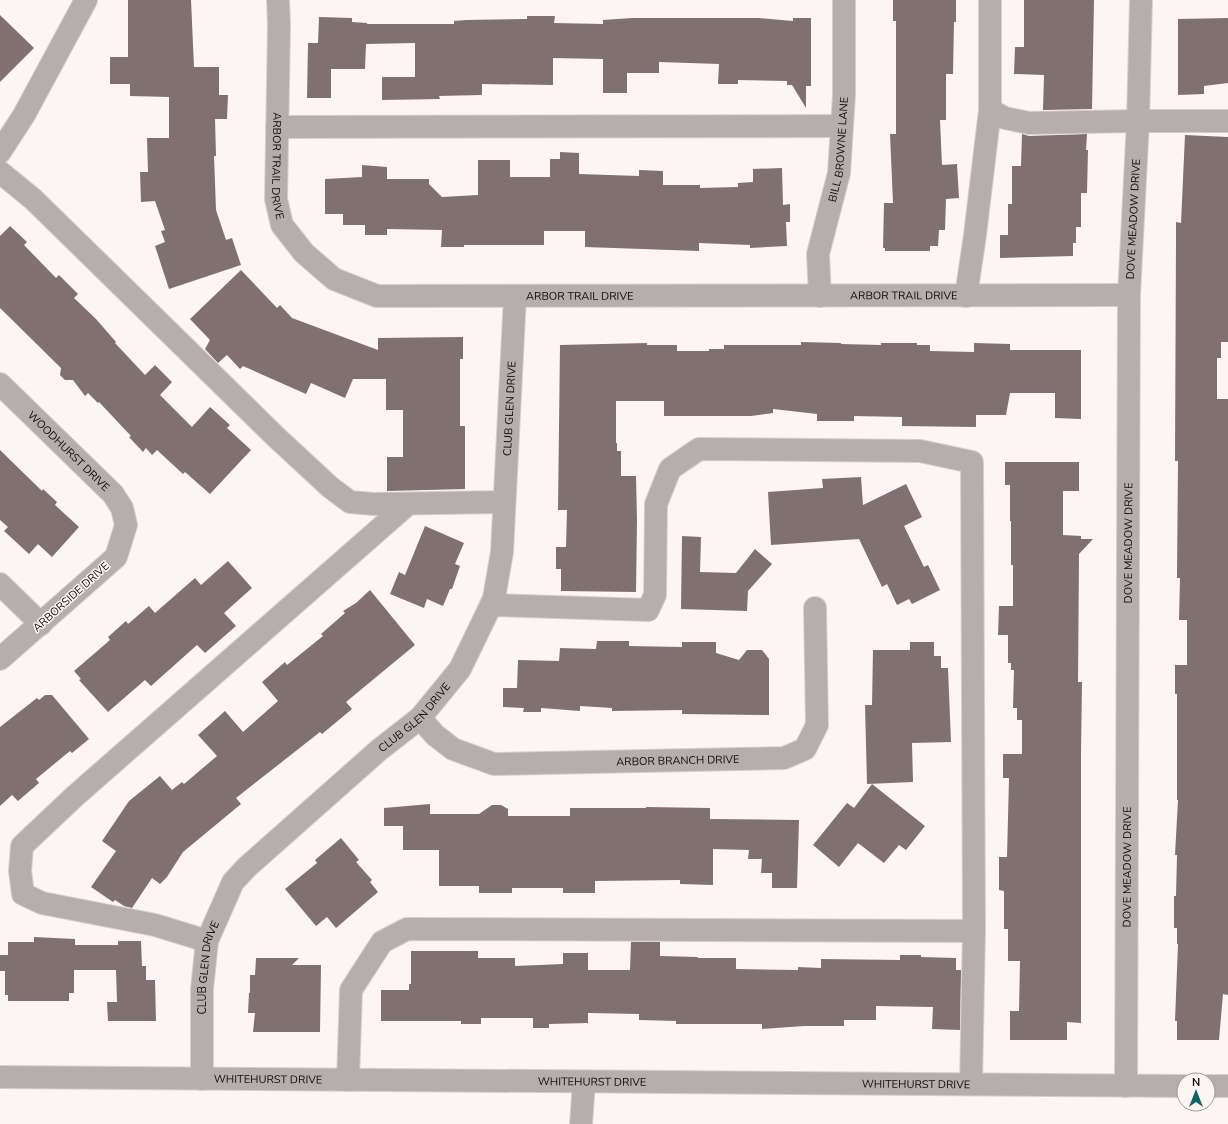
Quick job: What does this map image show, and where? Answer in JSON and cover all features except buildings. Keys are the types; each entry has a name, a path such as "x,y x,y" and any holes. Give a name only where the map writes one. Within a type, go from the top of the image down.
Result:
{"street":[{"path":"0,152 24,115 86,0"},
{"name":"ARBOR TRAIL DRIVE","path":"278,0 279,25 276,199 282,225 304,253 334,279 377,296 1129,295"},
{"name":"BILL BROWNE LANE","path":"820,296 818,254 839,173 844,95 844,0"},
{"path":"966,296 990,110 990,0"},
{"name":"DOVE MEADOW DRIVE","path":"1126,1086 1129,295 1138,121 1141,0"},
{"path":"990,110 1005,118 1029,123 1138,121 1228,122"},
{"path":"277,127 842,126"},
{"path":"0,172 33,199 276,437 350,502 374,504 504,502"},
{"name":"CLUB GLEN DRIVE","path":"202,1079 202,989 207,941 233,882 247,867 380,750 420,718 460,669 494,598 502,552 515,296"},
{"name":"WOODHURST DRIVE","path":"0,384 112,494 122,508 126,525"},
{"path":"491,605 648,610 655,595 656,504 670,469 699,449 920,451 972,462 974,931 971,1084"},
{"path":"207,941 155,925 42,903 23,894 20,871 22,846 75,796 408,504"},
{"name":"ARBORSIDE DRIVE","path":"0,660 116,557 126,525"},
{"path":"0,584 41,624"},
{"name":"ARBOR BRANCH DRIVE","path":"420,718 435,735 453,749 494,764 784,758 806,749 817,725 815,608"},
{"path":"348,1080 351,990 382,942 407,929 974,931"},
{"name":"WHITEHURST DRIVE","path":"0,1077 1176,1086"},
{"path":"581,1124 584,1082"},
{"path":"1216,1086 1228,1086"}]}
